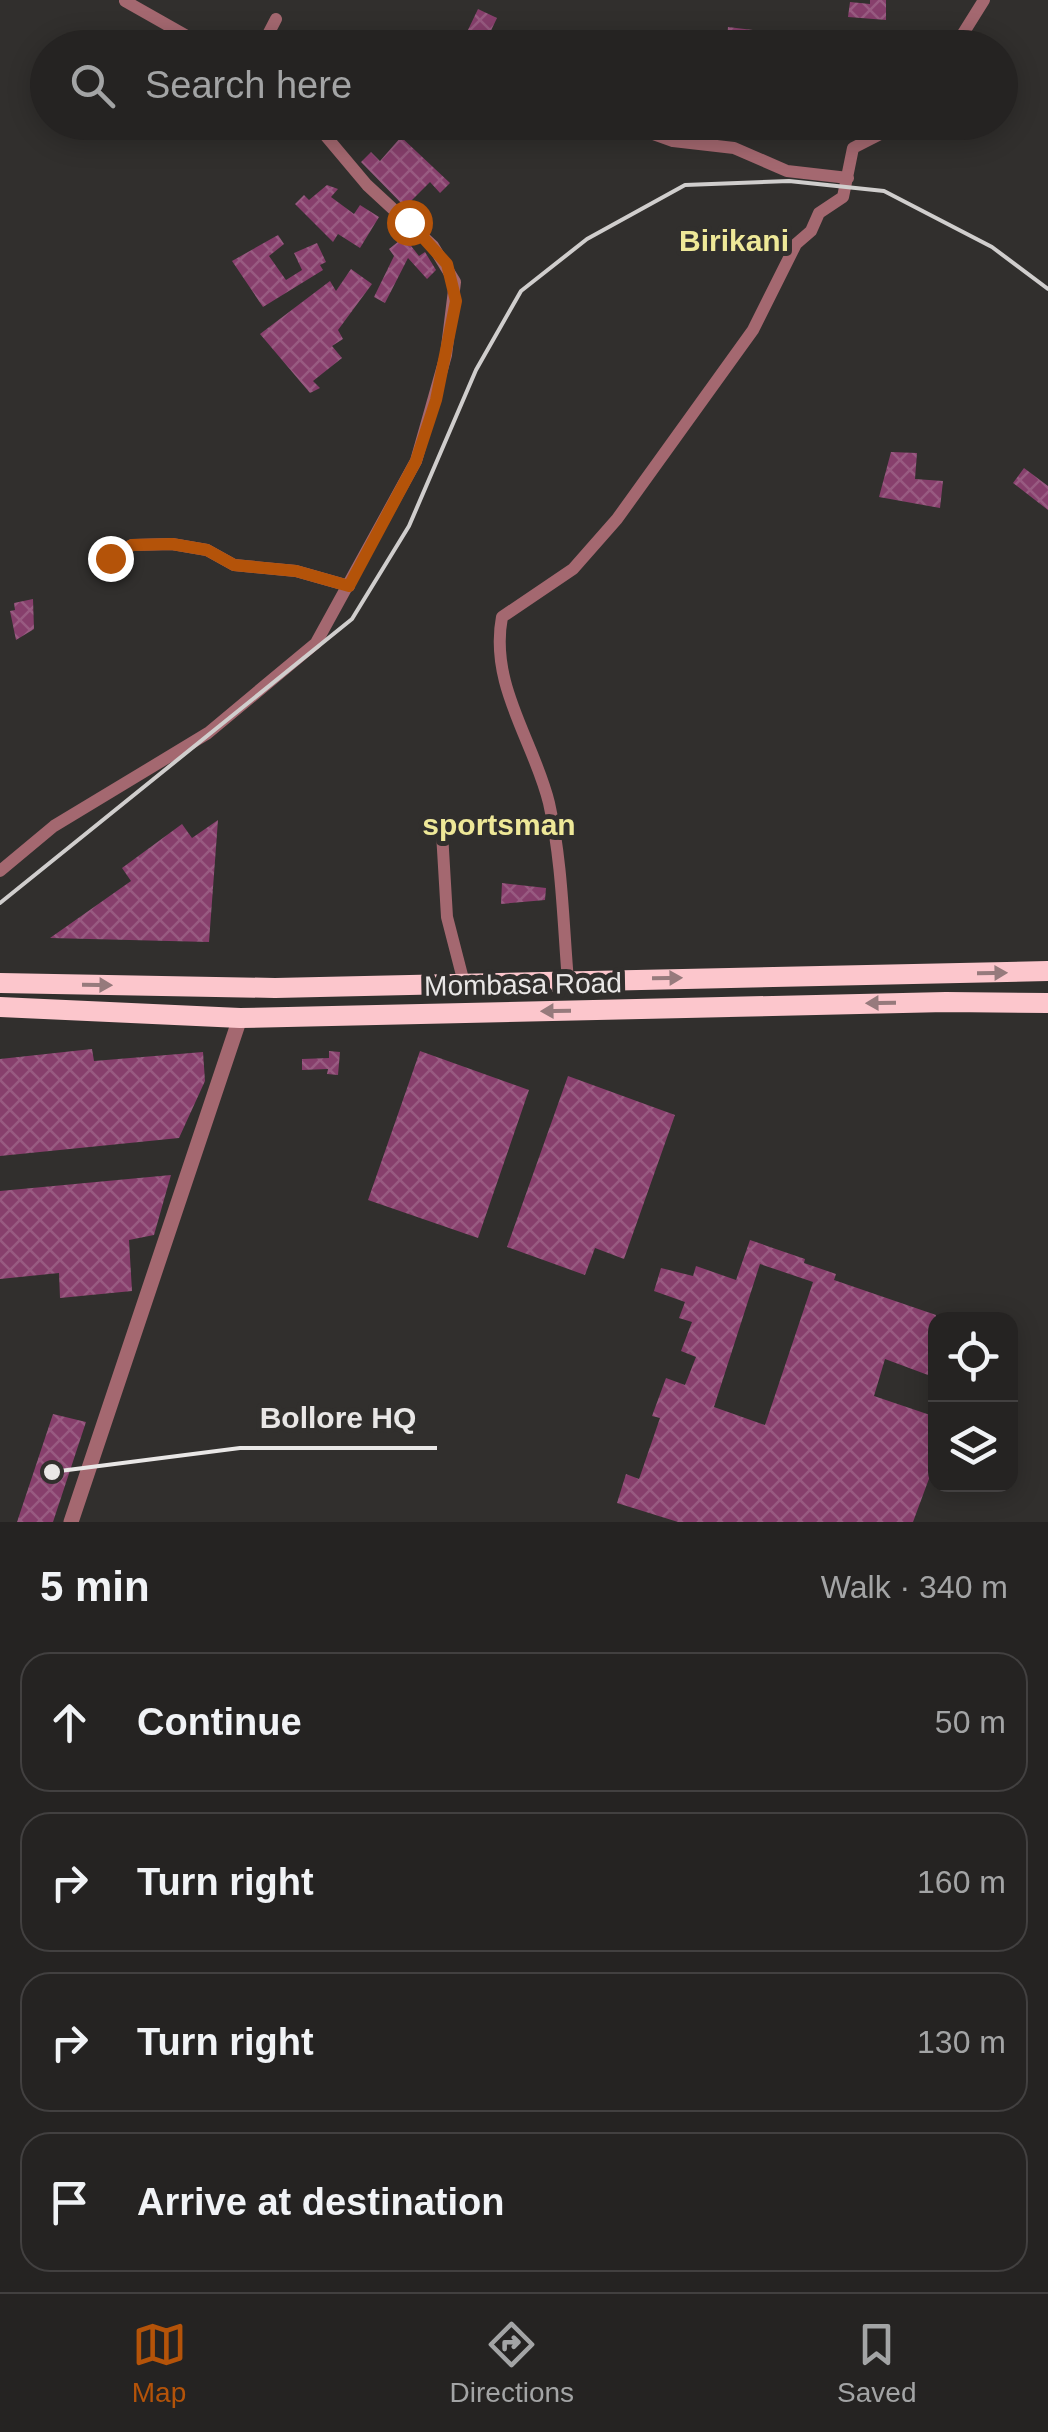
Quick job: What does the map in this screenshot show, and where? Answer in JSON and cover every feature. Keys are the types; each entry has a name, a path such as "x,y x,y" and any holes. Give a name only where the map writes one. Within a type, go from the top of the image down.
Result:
{"highway":[{"name":"Mombasa Road","path":"0,982 274,988 1048,971"},
{"name":"Mombasa Road","path":"0,1007 240,1018 1048,1003"}],"street":[{"path":"965,30 984,0"},
{"path":"124,1 176,30"},
{"path":"270,30 276,19"},
{"path":"0,872 54,826 180,753 262,690 320,638 416,461 436,400 456,293 447,264 433,246 360,177 329,140"},
{"path":"669,140 734,148 787,171 848,178"},
{"path":"568,980 556,835 544,784 508,695 501,658 502,617 573,569 660,465 768,306 796,244 811,230 822,210 843,197 854,148 869,140"},
{"path":"104,561 132,545 172,544 207,550 234,565 296,571 349,586"},
{"path":"442,833 447,917 464,983"},
{"path":"70,1522 240,1018"}],"building":[{"path":"870,0 886,0 886,20 848,17 850,2 870,4"},
{"path":"478,9 497,18 491,30 468,30"},
{"path":"398,140 404,140 450,183 440,193 430,182 405,207 361,162 371,152 380,161"},
{"path":"327,185 338,189 331,197 354,214 360,205 379,217 360,248 338,234 333,242 295,204 304,195 309,200"},
{"path":"278,235 284,244 269,256 286,280 302,270 294,253 317,243 326,262 320,265 323,270 263,307 232,261"},
{"path":"404,237 419,256 425,252 436,270 427,279 408,258 385,303 374,297 394,256 389,249"},
{"path":"351,269 372,284 338,330 343,339 332,346 342,358 313,381 320,388 310,393 260,334 330,281 336,291"},
{"path":"891,452 917,453 915,479 943,481 940,508 879,497"},
{"path":"1024,468 1048,486 1048,510 1013,483"},
{"path":"33,599 34,629 16,640 10,611 15,610 14,603"},
{"path":"218,820 209,942 50,938 131,881 122,868 182,824 192,838"},
{"path":"502,883 546,888 545,900 501,904"},
{"path":"92,1049 94,1061 203,1052 205,1081 179,1138 0,1156 0,1059"},
{"path":"329,1051 340,1052 338,1075 327,1074 328,1069 302,1070 302,1059 329,1058"},
{"path":"420,1051 529,1090 478,1238 368,1200"},
{"path":"568,1076 675,1115 624,1259 595,1248 585,1275 507,1247"},
{"path":"171,1175 154,1235 129,1240 132,1291 60,1298 59,1273 0,1279 0,1191"},
{"path":"750,1240 805,1259 804,1263 836,1274 834,1280 928,1312 928,1375 885,1359 874,1396 928,1414 928,1481 913,1522 678,1522 617,1503 626,1474 639,1479 660,1418 652,1416 666,1378 685,1385 696,1357 681,1351 692,1322 679,1318 685,1302 654,1291 661,1268 693,1276 696,1266 736,1280","holes":["760,1264 813,1282 765,1425 714,1407"]},
{"path":"53,1414 86,1422 53,1522 17,1522"}],"railway":[{"path":"0,903 352,619 409,526 476,370 521,291 587,239 685,185 789,181 884,191 992,247 1048,289"}],"place":[{"name":"Bollore HQ","path":"52,1472"}],"district":[{"name":"Birikani","path":"734,241"},
{"name":"sportsman","path":"499,825"}],"route":[{"path":"110,558 132,545 172,544 207,550 234,565 296,571 349,586 416,461 436,400 456,301 447,264 409,222"}]}
